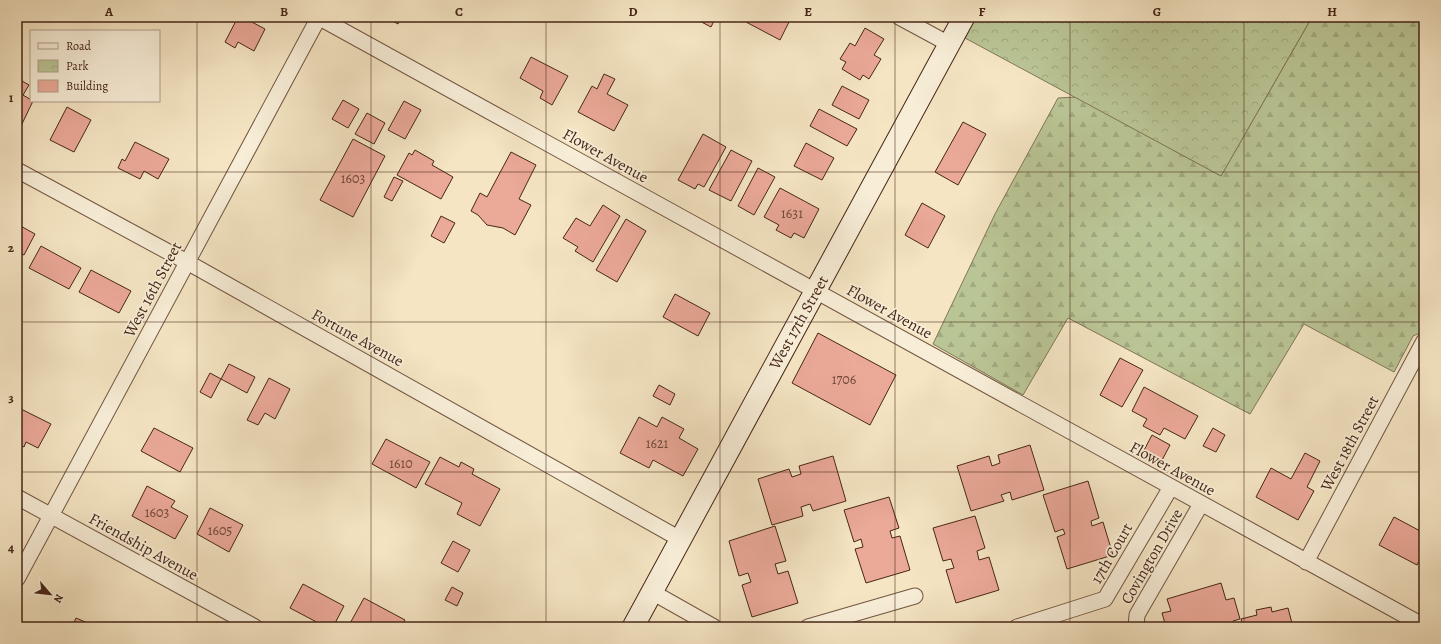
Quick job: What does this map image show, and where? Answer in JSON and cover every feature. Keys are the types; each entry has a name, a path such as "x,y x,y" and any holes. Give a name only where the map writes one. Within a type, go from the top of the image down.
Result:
{"main road":[{"name":"West 17th Street","path":"633,627 964,17"}],"street":[{"name":"West 16th Street","path":"17,579 318,17"},
{"name":"Flower Avenue","path":"318,17 1424,626"},
{"path":"899,17 949,44"},
{"name":"Fortune Avenue","path":"17,170 187,262 680,539"},
{"name":"West 18th Street","path":"1306,562 1424,341"},
{"name":"17th Court","path":"1017,627 1105,599 1170,487"},
{"name":"Friendship Avenue","path":"17,497 255,627"},
{"name":"Covington Drive","path":"1136,627 1137,615 1201,504"},
{"path":"652,592 714,627"},
{"path":"808,627 915,596"}],"green space":[{"path":"976,17 1312,17 1221,176 965,38"},
{"path":"1312,17 1424,17 1424,331 1413,336 1394,372 1304,324 1250,414 1068,318 1023,395 933,344 995,214 1058,98 1076,97 1221,176"}],"building":[{"path":"238,17 251,17 252,18 250,21 265,29 254,51 238,42 235,48 225,42"},
{"path":"385,17 401,17 398,24"},
{"path":"692,17 716,17 711,27"},
{"path":"749,17 791,18 780,40 746,22"},
{"path":"865,28 884,39 874,55 881,59 869,79 863,75 860,80 842,69 846,62 840,59 850,43 855,46"},
{"path":"531,57 568,76 552,105 540,98 543,91 520,78"},
{"path":"604,74 615,79 607,94 628,105 614,131 578,112 592,86 597,89"},
{"path":"17,78 29,85 23,95 30,99 30,102 33,102 21,126 17,124"},
{"path":"842,86 869,100 859,119 832,105"},
{"path":"343,100 359,109 348,128 332,119"},
{"path":"404,101 421,110 405,139 388,130"},
{"path":"67,107 91,120 74,152 50,140"},
{"path":"819,109 857,129 847,146 810,126"},
{"path":"367,113 385,123 374,144 355,134"},
{"path":"963,122 986,134 958,185 935,172"},
{"path":"703,134 726,147 704,187 698,184 695,189 678,180"},
{"path":"353,139 385,156 353,217 320,200"},
{"path":"135,142 169,159 158,179 144,171 140,179 118,168 122,159 125,161"},
{"path":"806,143 834,158 822,180 794,166"},
{"path":"415,150 434,161 432,165 453,177 441,199 397,175 409,153 412,155"},
{"path":"731,150 752,161 731,201 709,190"},
{"path":"511,152 536,165 519,199 531,205 515,235 503,228 487,225 478,215 471,211 480,193 487,197"},
{"path":"758,168 775,177 754,215 738,206"},
{"path":"394,177 403,181 392,201 384,197"},
{"path":"780,188 819,209 804,238 794,233 791,238 776,230 779,225 764,217"},
{"path":"922,203 945,216 928,248 905,235"},
{"path":"603,205 620,216 593,262 575,251 578,247 563,238 576,218 590,226"},
{"path":"441,216 455,223 444,243 431,236"},
{"path":"626,219 646,231 617,282 596,270"},
{"path":"17,224 35,234 24,255 17,252"},
{"path":"41,246 81,268 69,289 29,268"},
{"path":"91,270 131,291 119,313 79,292"},
{"path":"675,294 710,313 698,336 663,317"},
{"path":"818,333 896,375 870,425 792,383"},
{"path":"1120,358 1143,370 1122,407 1100,395"},
{"path":"229,364 255,377 247,393 221,379"},
{"path":"210,373 221,379 211,398 200,392"},
{"path":"269,378 290,389 275,419 265,413 258,425 247,420"},
{"path":"659,385 675,394 670,405 653,396"},
{"path":"1144,387 1198,416 1185,439 1164,428 1160,435 1143,426 1147,419 1132,411"},
{"path":"17,407 51,424 38,448 26,442 24,447 17,443"},
{"path":"639,417 657,427 662,417 684,429 679,438 698,449 683,476 653,460 649,468 620,453"},
{"path":"154,428 193,448 180,472 141,451"},
{"path":"1213,428 1225,435 1216,452 1203,446"},
{"path":"1152,435 1170,445 1159,466 1141,456"},
{"path":"386,439 430,462 416,488 372,464"},
{"path":"1030,445 1044,490 1012,500 1010,492 1001,495 1004,501 971,511 957,466 989,456 992,466 1000,463 998,455"},
{"path":"1305,453 1320,461 1307,487 1314,491 1298,520 1256,497 1271,468 1291,479"},
{"path":"833,456 846,501 813,511 810,504 801,507 803,516 772,525 758,479 789,469 792,477 801,474 799,466"},
{"path":"440,457 459,467 461,462 474,469 472,474 500,489 480,526 457,514 462,503 425,484"},
{"path":"1088,481 1099,518 1091,521 1092,526 1103,522 1113,555 1067,569 1057,537 1065,534 1063,529 1055,532 1043,495"},
{"path":"147,486 175,501 171,507 188,516 175,539 132,516"},
{"path":"889,497 899,528 890,531 892,538 900,536 910,570 866,583 855,549 863,547 861,539 854,542 844,510"},
{"path":"210,508 243,525 229,552 197,534"},
{"path":"975,516 985,548 977,551 979,560 989,557 999,590 956,603 946,570 954,568 951,559 943,561 933,528"},
{"path":"1394,517 1424,533 1424,551 1417,565 1379,545"},
{"path":"775,526 786,561 775,564 778,574 788,571 798,603 752,617 742,585 751,582 748,573 739,576 729,541"},
{"path":"453,541 470,550 458,572 441,563"},
{"path":"1221,583 1226,600 1234,598 1240,619 1233,621 1234,627 1166,627 1162,613 1171,611 1167,599"},
{"path":"303,584 344,606 333,627 326,627 290,608"},
{"path":"452,587 463,593 457,606 445,600"},
{"path":"364,598 405,620 401,627 348,627"},
{"path":"1271,607 1272,612 1288,608 1293,627 1243,627 1241,619 1257,615 1256,610"},
{"path":"76,618 97,627 72,627"}]}
